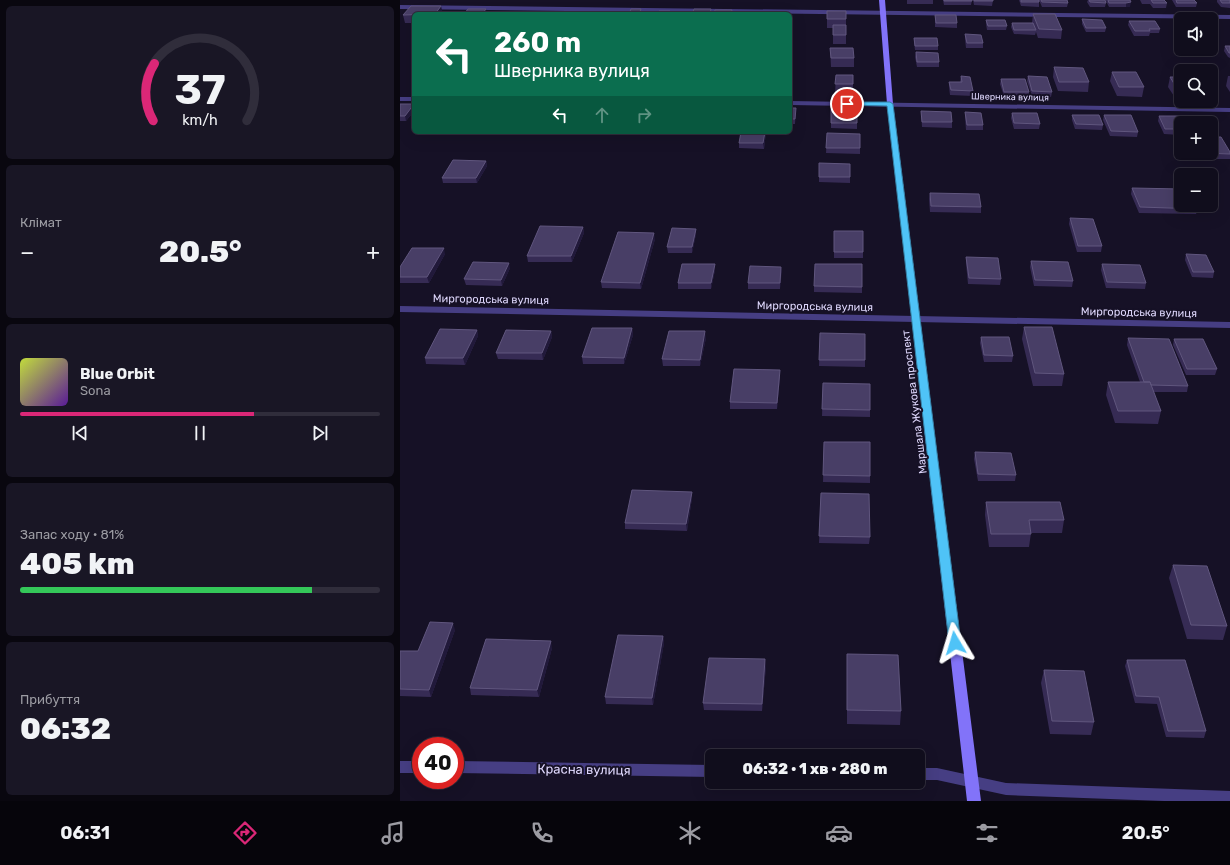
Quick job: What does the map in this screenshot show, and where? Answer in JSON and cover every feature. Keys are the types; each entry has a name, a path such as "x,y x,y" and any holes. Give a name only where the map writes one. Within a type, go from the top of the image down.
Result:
{"street":[{"name":"Маршала Жукова проспект","path":"882,0 890,104 974,801"},
{"path":"400,7 1230,17"},
{"path":"400,99 412,99"},
{"name":"Шверника вулиця","path":"792,103 1230,110"},
{"name":"Миргородська вулиця","path":"400,309 1230,326"},
{"path":"400,767 412,767"},
{"name":"Красна вулиця","path":"464,767 705,771"},
{"path":"925,774 937,774 1006,788 1230,797"}],"building":[{"path":"972,0 972,1 944,1"},
{"path":"993,0 993,1 974,1"},
{"path":"1021,0 1039,0 1039,2 1021,2"},
{"path":"1041,0 1067,0 1068,3 1042,2"},
{"path":"1089,0 1105,0 1106,3 1090,2"},
{"path":"1108,0 1130,0 1131,2 1109,3"},
{"path":"1151,0 1164,0 1167,3 1153,3"},
{"path":"1176,0 1194,0 1197,3 1177,3"},
{"path":"1220,0 1230,0 1230,3 1222,3"},
{"path":"411,6 441,6 436,12 412,12 412,15 403,15"},
{"path":"468,9 486,9 484,12 466,12"},
{"path":"631,9 641,9 640,12 630,12"},
{"path":"694,9 711,9 710,12 693,12"},
{"path":"715,10 732,10 732,12 714,12"},
{"path":"659,11 670,11 670,12"},
{"path":"827,11 846,11 846,19 827,19"},
{"path":"1033,14 1055,14 1062,30 1039,29"},
{"path":"935,15 956,15 957,23 936,23"},
{"path":"1082,19 1102,20 1106,28 1086,28"},
{"path":"986,20 1005,20 1007,26 988,26"},
{"path":"1129,21 1155,21 1160,29 1135,31"},
{"path":"1012,23 1033,23 1036,30 1014,30"},
{"path":"833,25 846,25 846,35 833,35"},
{"path":"965,34 981,35 983,43 967,43"},
{"path":"914,38 937,38 938,46 915,46"},
{"path":"1225,46 1230,46 1230,53 1229,53"},
{"path":"830,48 853,48 854,58 831,58"},
{"path":"916,52 938,53 939,62 917,62"},
{"path":"1054,67 1083,68 1089,82 1059,82"},
{"path":"1112,72 1136,72 1144,87 1119,87"},
{"path":"836,75 853,75 853,84 835,84"},
{"path":"961,76 970,77 973,91 951,90 949,82 962,82"},
{"path":"1028,76 1047,77 1052,92 1032,91"},
{"path":"1170,77 1174,77 1174,84"},
{"path":"1001,79 1025,79 1029,92 1004,92"},
{"path":"400,104 412,104 412,107 405,116 400,116"},
{"path":"792,108 796,108 795,119 792,119"},
{"path":"831,109 857,109 857,123 831,123"},
{"path":"921,111 951,112 952,122 922,122"},
{"path":"965,112 981,113 983,125 967,125"},
{"path":"1012,113 1037,113 1040,124 1014,123"},
{"path":"1072,115 1099,115 1103,125 1076,124"},
{"path":"1104,115 1131,115 1138,132 1111,131"},
{"path":"1159,116 1174,116 1174,129 1165,129"},
{"path":"827,133 860,134 860,148 826,148"},
{"path":"741,134 765,134 763,143 739,143"},
{"path":"1218,137 1221,137 1230,154 1218,154"},
{"path":"453,160 486,161 476,178 442,178"},
{"path":"819,163 850,164 850,177 819,177"},
{"path":"1132,188 1174,189 1174,208 1140,207"},
{"path":"930,193 979,194 981,207 931,206"},
{"path":"1070,218 1093,219 1102,246 1078,246"},
{"path":"540,226 583,227 571,256 527,256"},
{"path":"672,228 696,229 692,247 667,247"},
{"path":"834,231 863,231 863,252 834,252"},
{"path":"618,232 654,233 640,283 601,282"},
{"path":"412,248 444,248 427,277 400,277 400,267"},
{"path":"1186,254 1206,255 1214,272 1193,272"},
{"path":"966,257 998,258 1001,279 969,278"},
{"path":"1031,261 1068,262 1073,281 1035,280"},
{"path":"473,262 509,263 501,280 464,279"},
{"path":"682,264 715,264 711,283 678,283"},
{"path":"815,264 862,264 862,287 814,286"},
{"path":"1102,264 1140,265 1146,283 1107,282"},
{"path":"750,266 781,267 780,283 748,283"},
{"path":"1024,327 1052,327 1064,374 1035,373"},
{"path":"592,328 632,328 624,358 582,357"},
{"path":"440,329 477,330 463,358 425,358"},
{"path":"506,330 551,331 542,353 496,353"},
{"path":"669,331 705,331 700,360 662,359"},
{"path":"820,333 865,334 865,360 819,360"},
{"path":"981,337 1009,337 1013,356 984,355"},
{"path":"1128,338 1169,339 1188,386 1151,385 1150,382 1144,382"},
{"path":"1174,339 1203,339 1217,369 1187,369"},
{"path":"734,369 780,370 777,403 730,402"},
{"path":"1108,382 1150,382 1161,411 1118,411"},
{"path":"823,383 870,384 870,410 822,409"},
{"path":"824,442 870,442 870,476 823,475"},
{"path":"975,452 1011,453 1016,475 978,474"},
{"path":"632,490 692,492 686,524 625,523"},
{"path":"821,493 869,494 870,537 819,536"},
{"path":"986,502 1060,502 1064,520 1029,520 1031,534 991,534"},
{"path":"1173,565 1207,566 1227,626 1191,625"},
{"path":"430,622 453,623 429,690 400,689 400,651 418,651"},
{"path":"618,635 663,636 652,698 605,697"},
{"path":"486,639 551,641 537,690 470,688"},
{"path":"847,654 898,655 901,711 847,710"},
{"path":"709,658 765,659 762,704 703,703"},
{"path":"1127,660 1185,660 1206,731 1168,731 1159,697 1136,696"},
{"path":"1044,670 1084,671 1094,722 1052,721"}],"route":[{"path":"847,104 890,104 955,643"}]}
